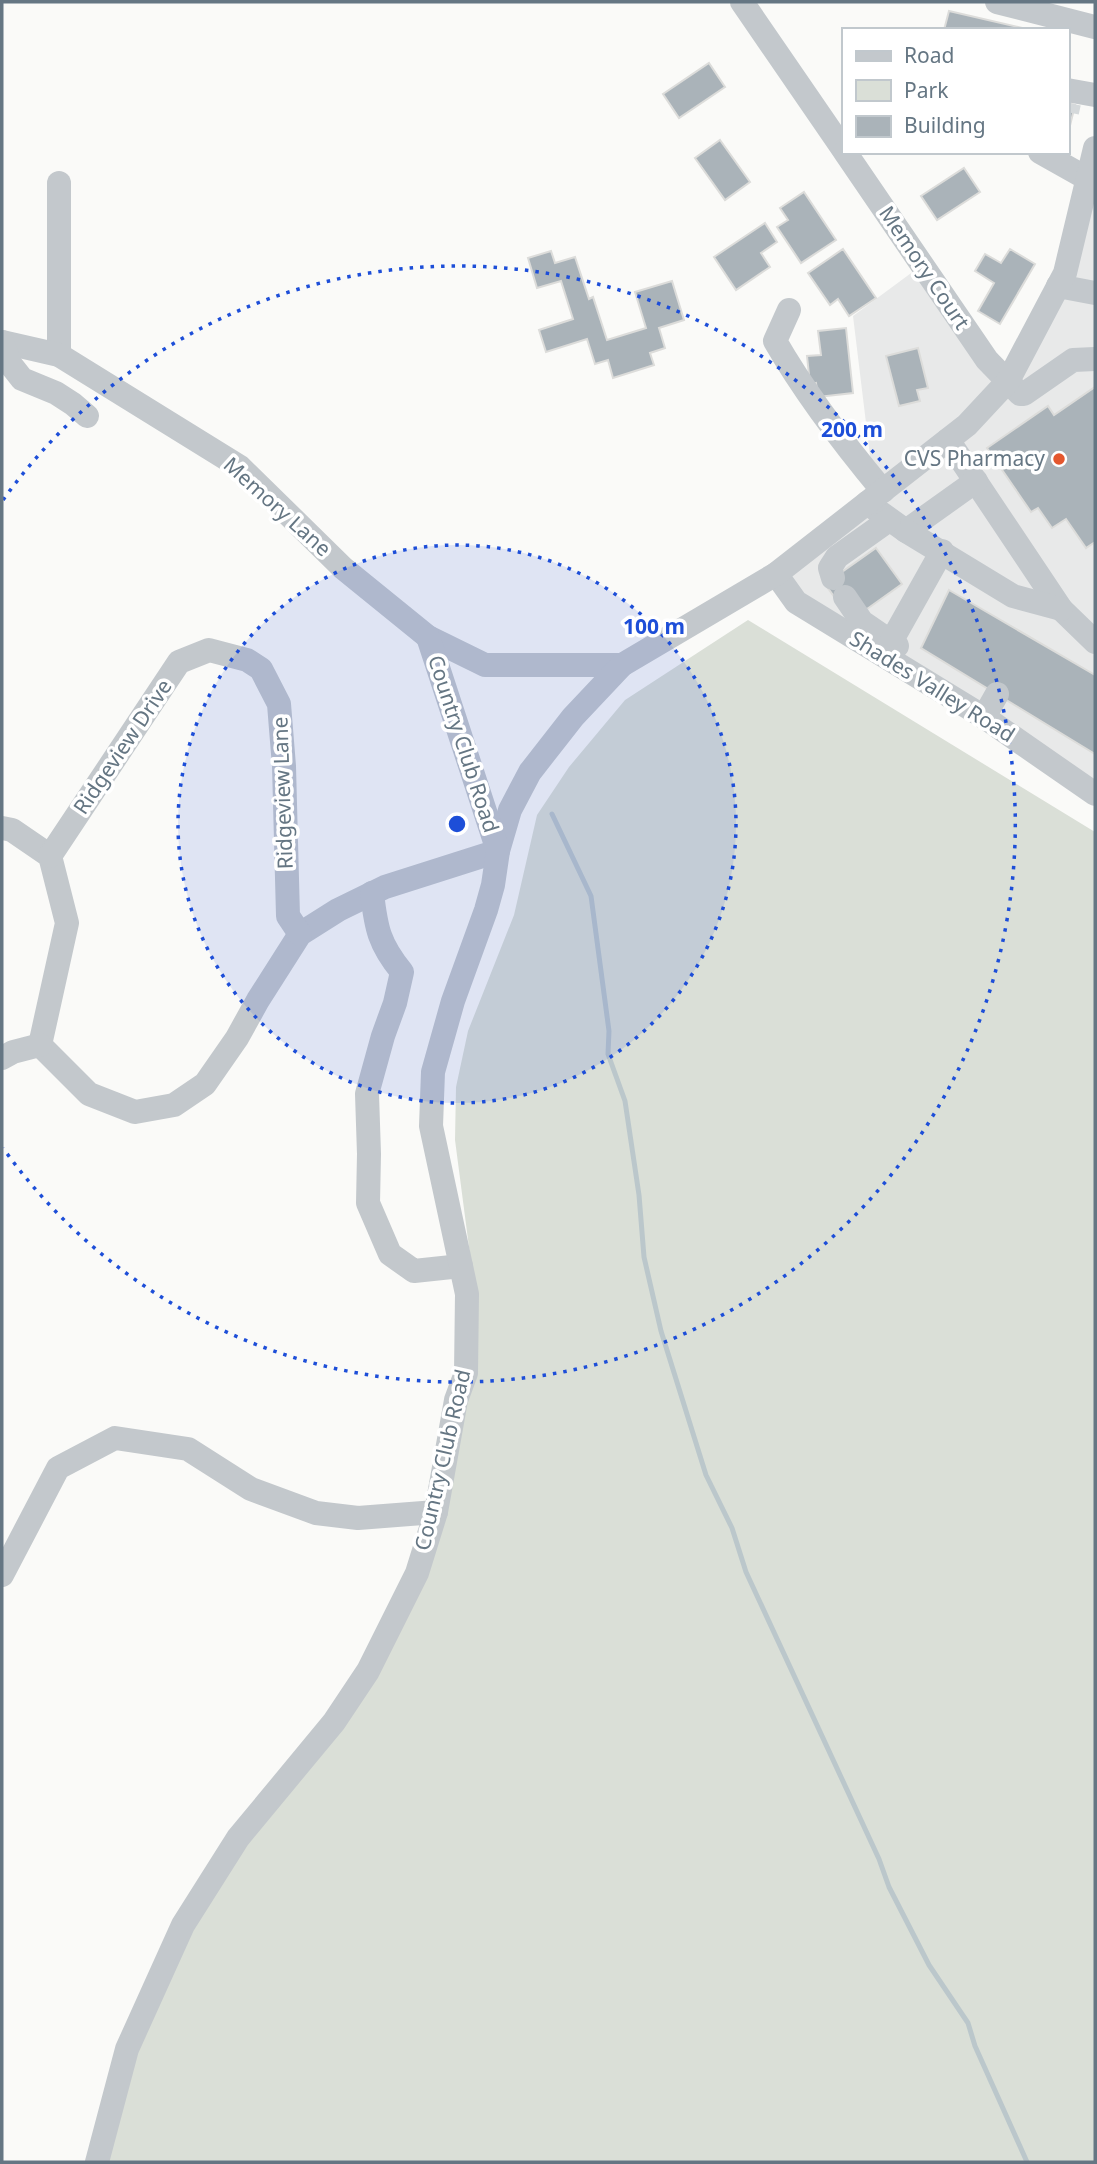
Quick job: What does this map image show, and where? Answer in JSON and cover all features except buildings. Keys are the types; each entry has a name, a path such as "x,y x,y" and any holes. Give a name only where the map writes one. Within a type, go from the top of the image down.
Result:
{"street":[{"name":"Memory Court","path":"742,2 842,148"},
{"path":"998,2 1095,27"},
{"name":"Country Club Road","path":"97,2162 127,2049 183,1924 238,1838 334,1722 368,1671 417,1573 436,1512 456,1400 466,1373 467,1294 431,1125 433,1072 453,1001 486,910 498,851 510,810 530,772 573,717 622,665 776,574 967,425 1008,381 1085,235 1088,179 1095,148"},
{"name":"Memory Court","path":"846,154 987,360 1008,381"},
{"path":"1047,154 1088,179"},
{"path":"59,183 59,355"},
{"path":"1058,286 1095,293"},
{"path":"789,310 775,341 800,385 847,448 875,497 898,526 1013,596 1061,609"},
{"path":"2,342 11,365 22,379 56,393 87,416"},
{"name":"Memory Lane","path":"2,342 59,355 240,467 343,568 428,637"},
{"path":"1008,381 1020,394 1024,394 1073,360 1095,359"},
{"path":"948,440 1061,609 1095,642"},
{"path":"976,481 837,557 830,568 839,588 862,622 991,705"},
{"path":"891,642 942,551"},
{"name":"Shades Valley Road","path":"776,574 796,601 805,608 991,705 1095,794"},
{"path":"428,637 485,665 622,665"},
{"name":"Country Club Road","path":"428,637 498,851"},
{"name":"Ridgeview Drive","path":"50,856 179,662 209,650 247,660"},
{"name":"Ridgeview Lane","path":"247,660 261,669 279,704 284,766 288,916 300,934"},
{"path":"2,828 12,830 50,856 67,923 40,1045"},
{"path":"40,1045 89,1094 135,1112 174,1105 205,1084 237,1038 300,934 338,910 385,887 498,851"},
{"path":"372,893 376,927 389,956 402,972 367,1094 368,1203 390,1255 414,1271 461,1266"},
{"path":"2,1058 13,1052 40,1045"},
{"path":"2,1575 58,1468 115,1438 188,1449 251,1489 316,1513 358,1518 436,1512"}],"shaded area":[{"path":"1095,148 1095,785 796,602 776,574 875,497 853,316 922,265 1008,380 1070,254"}],"green space":[{"path":"748,620 1095,832 1095,2162 105,2162 134,2052 190,1928 424,1576 475,1293 455,1140 456,1087 468,1031 514,915 537,815 569,767 625,700"}],"waterway":[{"path":"552,814 591,896 609,1031 608,1054 625,1101 639,1195 644,1257 661,1331 706,1475 732,1528 746,1572 879,1859 889,1887 929,1965 968,2023 975,2046 1027,2162"}],"place":[{"name":"CVS Pharmacy","path":"1059,459"}]}
